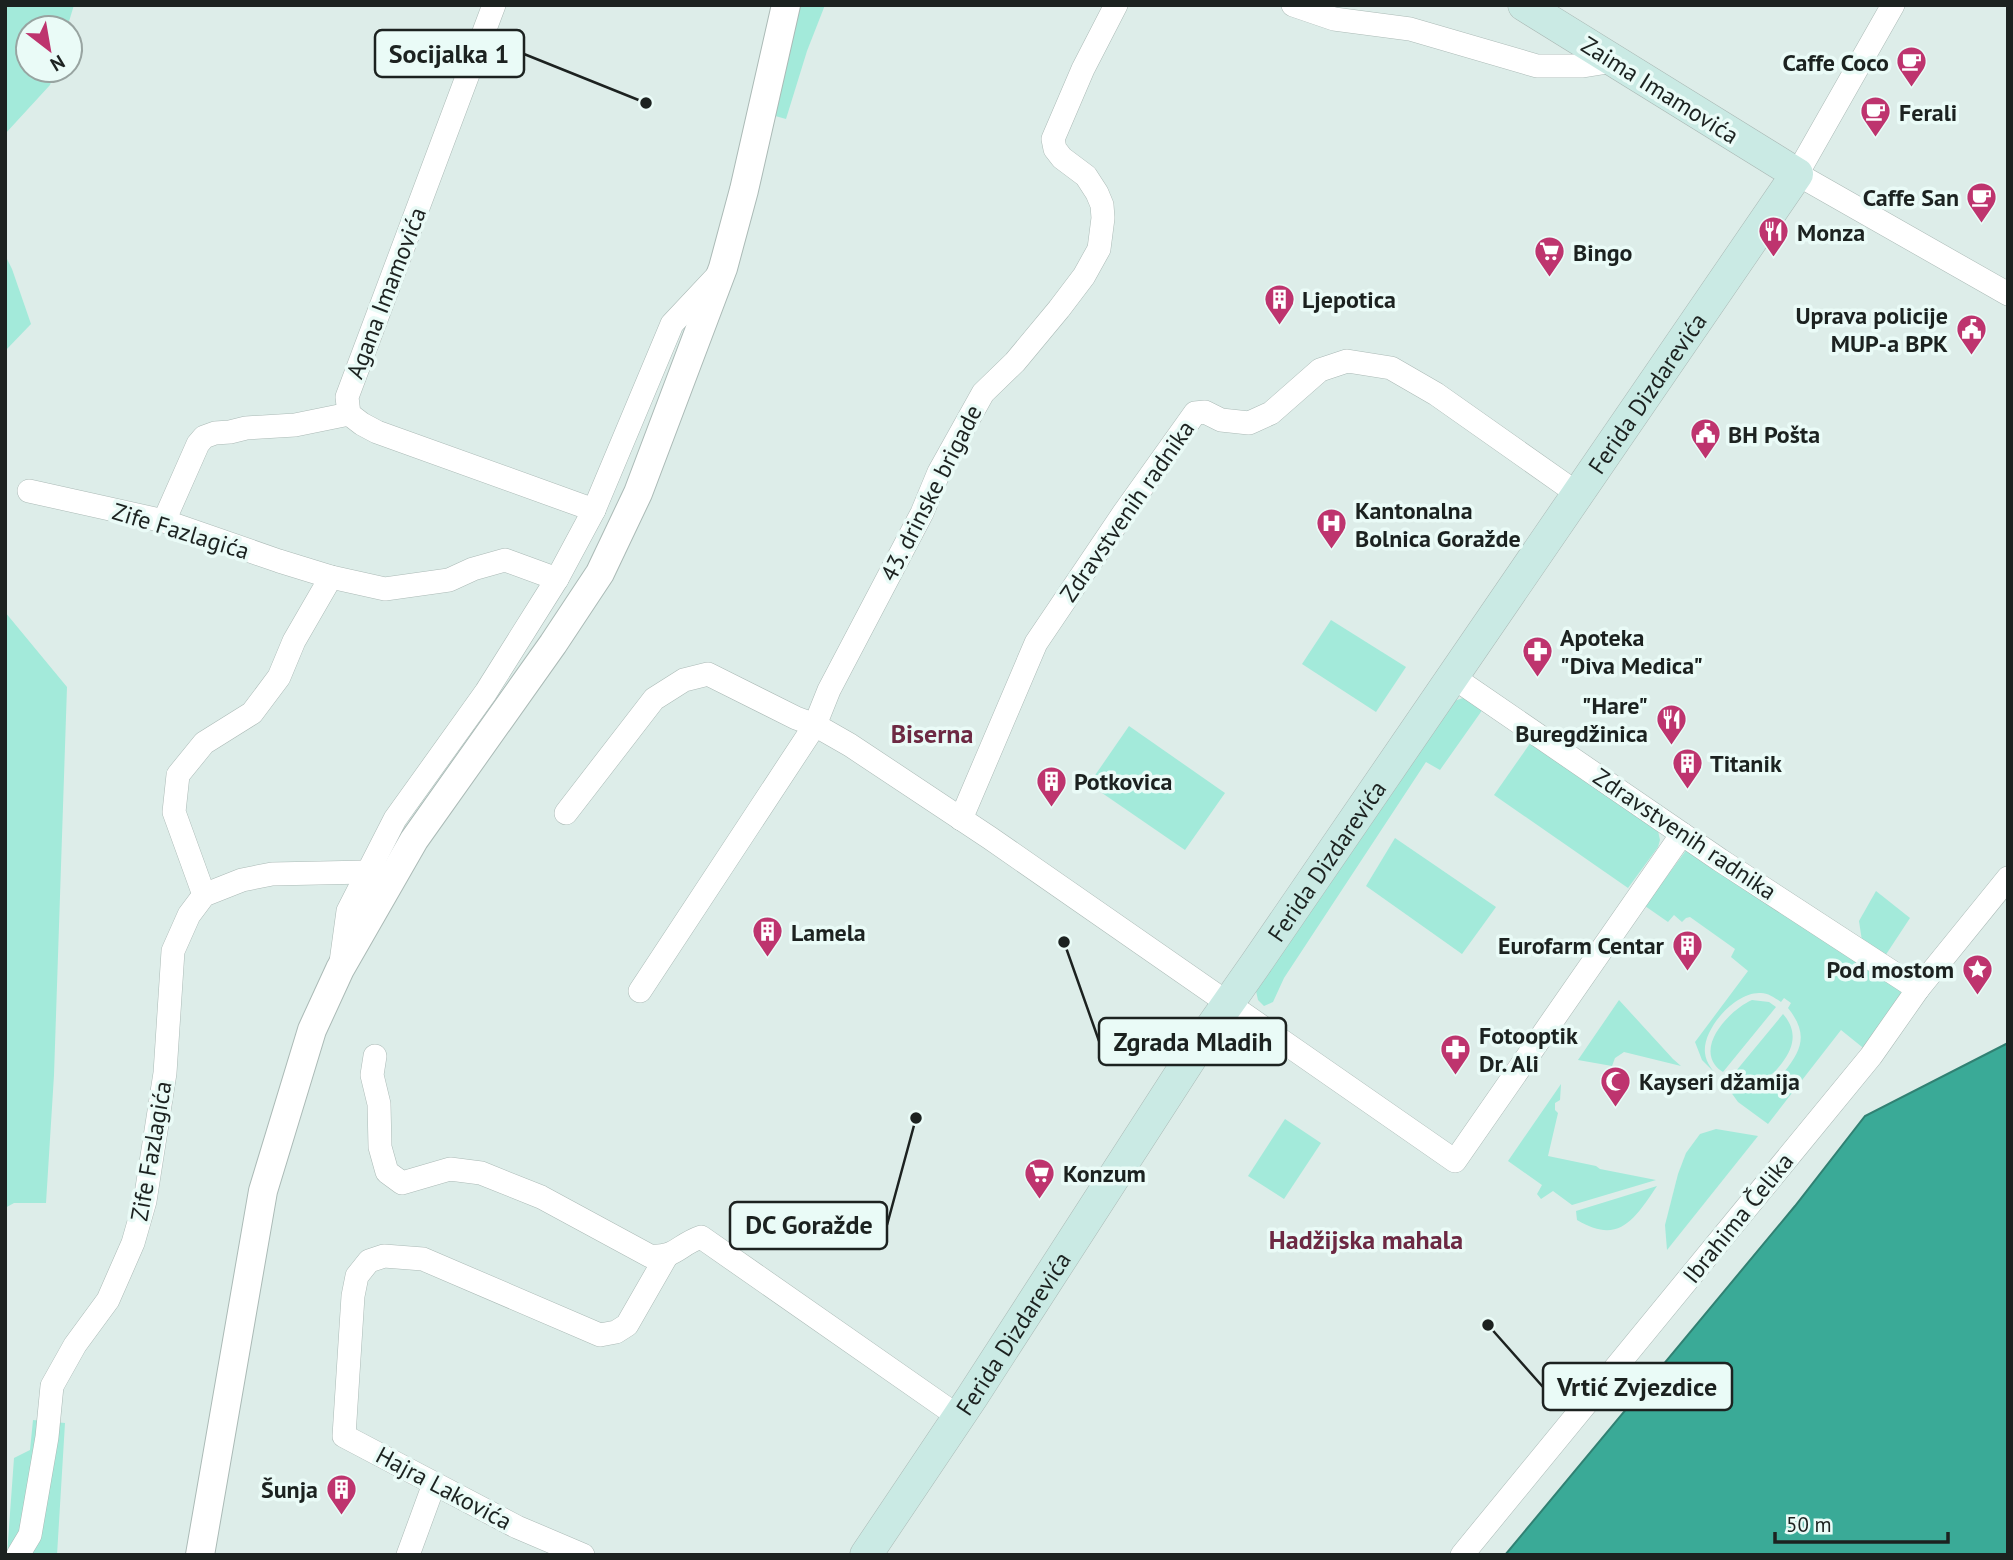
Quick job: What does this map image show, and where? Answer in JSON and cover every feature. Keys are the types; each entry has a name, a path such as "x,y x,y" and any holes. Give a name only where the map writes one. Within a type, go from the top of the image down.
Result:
{"main road":[{"name":"Zaima Imamovića","path":"1524,5 1797,174"},
{"name":"Ferida Dizdarevića","path":"866,1555 959,1417 1201,1042 1797,174"}],"street":[{"name":"Agana Imamovića","path":"494,5 347,397 349,414 377,432 594,510"},
{"path":"200,1555 263,1191 312,1030 340,969 414,840 528,682 600,573 638,493 723,268 744,190 786,5"},
{"name":"43. drinske brigade","path":"640,991 815,725 830,690 922,513 939,472 983,393 1015,362 1059,309 1084,276 1099,248 1103,218 1097,193 1086,176 1062,158 1055,149 1053,139 1083,69 1116,5"},
{"path":"1293,5 1334,19 1410,29 1537,66 1583,66 1614,61"},
{"path":"1797,174 1893,5"},
{"name":"Zaima Imamovića","path":"1797,174 2008,294"},
{"path":"340,969 348,911 367,872 396,819 486,692 557,579 594,510 672,324 723,268"},
{"name":"Zdravstvenih radnika","path":"961,818 1036,643 1195,413 1205,412 1221,420 1249,423 1271,413 1320,370 1347,361 1391,368 1436,394 1578,494"},
{"path":"164,521 198,444 204,437 246,428 295,425 349,414"},
{"name":"Zife Fazlagića","path":"29,492 164,521 279,561 331,577 385,589 449,580 473,569 505,560 557,579"},
{"path":"331,577 294,641 279,677 252,713 204,743 178,775 174,812 204,895 242,880 272,874 367,872"},
{"path":"566,813 654,699 684,680 708,674 815,725 850,745 961,818 1455,1161 1682,834"},
{"name":"Zdravstvenih radnika","path":"1453,677 1682,834 1918,989"},
{"name":"Ibrahima Čelika","path":"1462,1555 1871,1056 1918,989 2008,878"},
{"name":"Zife Fazlagića","path":"18,1555 30,1535 47,1437 52,1386 75,1345 108,1300 133,1243 145,1201 165,1073 173,951 189,915 204,895"},
{"path":"375,1056 372,1075 379,1104 380,1147 387,1172 402,1183 450,1170 481,1173 541,1197 650,1256 666,1258 701,1237 959,1417"},
{"name":"Hajra Lakovića","path":"583,1555 517,1527 344,1436 353,1296 357,1276 369,1261 384,1256 422,1259 600,1335 616,1332 627,1325 666,1258"},
{"path":"408,1555 434,1484"}],"shaded area":[{"path":"5,5 74,5 71,14 14,14 14,84 50,84 5,134"},
{"path":"796,5 825,5 807,51 786,119 768,114"},
{"path":"5,255 31,324 5,351"},
{"path":"5,612 67,687 54,1075 46,1203 14,1203 5,1208"},
{"path":"1331,620 1406,667 1376,712 1302,664"},
{"path":"1466,697 1483,709 1440,770 1426,762 1284,978 1273,1002 1264,1006 1258,1000 1256,991 1454,701"},
{"path":"1129,726 1225,793 1185,850 1089,784"},
{"path":"1531,742 1658,831 1658,847 1628,888 1494,795"},
{"path":"1395,838 1496,907 1462,954 1366,886"},
{"path":"1690,845 1906,995 1867,1051 1841,1030 1768,1124 1738,1102 1725,1084 1744,1090 1758,1090 1772,1084 1784,1072 1796,1055 1801,1040 1798,1025 1788,1008 1791,1003 1784,998 1781,1002 1764,993 1751,994 1741,998 1722,1013 1709,1033 1705,1053 1719,1077 1702,1060 1695,1042 1748,971 1731,957 1735,949 1690,917 1682,922 1674,915 1668,922 1645,906"},
{"path":"1876,891 1910,918 1885,956 1862,941 1859,921"},
{"path":"1619,1000 1681,1066 1624,1052 1615,1058 1612,1066 1578,1060"},
{"path":"1752,1000 1769,1002 1776,1007 1723,1072 1711,1056 1714,1036 1727,1018"},
{"path":"1783,1014 1791,1026 1793,1038 1790,1050 1777,1070 1766,1079 1753,1083 1731,1077"},
{"path":"2008,1043 2008,1555 1505,1555 1795,1206 1865,1116"},
{"path":"1561,1084 1560,1100 1555,1103 1558,1113 1548,1156 1656,1180 1572,1205 1553,1191 1541,1199 1537,1194 1542,1185 1508,1161"},
{"path":"1285,1119 1321,1143 1284,1199 1248,1176"},
{"path":"1716,1129 1758,1136 1667,1250 1665,1225 1686,1153 1700,1134"},
{"path":"1657,1186 1633,1218 1615,1229 1604,1230 1577,1220 1576,1211"},
{"path":"33,1420 65,1423 57,1555 7,1555 14,1458 30,1450"}],"place":[{"name":"Caffe Coco","path":"1912,89"},
{"name":"Socijalka 1","path":"646,103"},
{"name":"Ferali","path":"1876,139"},
{"name":"Caffe San","path":"1982,224"},
{"name":"Monza","path":"1774,259"},
{"name":"Bingo","path":"1550,279"},
{"name":"Ljepotica","path":"1279,326"},
{"name":"Uprava policije MUP-a BPK","path":"1971,356"},
{"name":"BH Pošta","path":"1705,461"},
{"name":"Kantonalna Bolnica Goražde","path":"1332,551"},
{"name":"Apoteka \"Diva Medica\"","path":"1537,678"},
{"name":"\"Hare\" Buregdžinica","path":"1671,746"},
{"name":"Titanik","path":"1687,790"},
{"name":"Potkovica","path":"1051,808"},
{"name":"Zgrada Mladih","path":"1064,942"},
{"name":"Lamela","path":"768,959"},
{"name":"Eurofarm Centar","path":"1687,972"},
{"name":"Pod mostom","path":"1977,996"},
{"name":"Fotooptik Dr. Ali","path":"1456,1076"},
{"name":"Kayseri džamija","path":"1616,1108"},
{"name":"DC Goražde","path":"916,1118"},
{"name":"Konzum","path":"1040,1200"},
{"name":"Vrtić Zvjezdice","path":"1488,1325"},
{"name":"Šunja","path":"341,1516"}],"district":[{"name":"Biserna","path":"932,733"},
{"name":"Hadžijska mahala","path":"1366,1239"}]}
